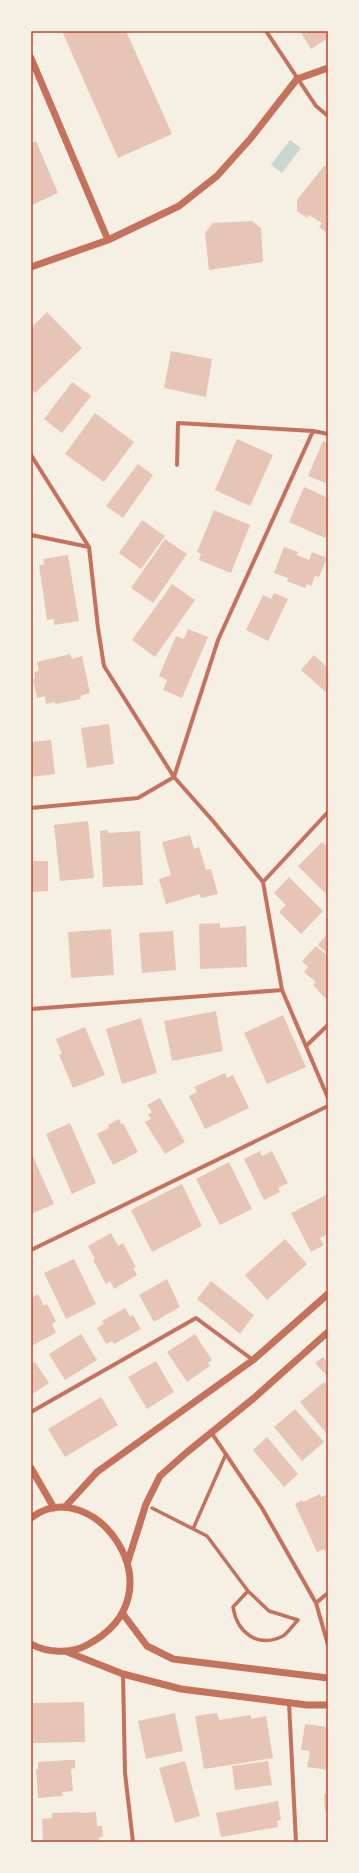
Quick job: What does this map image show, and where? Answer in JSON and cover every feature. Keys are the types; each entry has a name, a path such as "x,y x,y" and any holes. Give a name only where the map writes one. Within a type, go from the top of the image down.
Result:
{"street":[{"path":"266,31 316,106 328,116"},
{"path":"31,58 108,240"},
{"path":"31,267 108,240 179,206 217,176 252,138 297,79 328,68"},
{"path":"176,465 178,423 313,431 328,434"},
{"path":"31,808 138,798 174,777 218,640 313,431"},
{"path":"31,455 89,547 98,628 104,666 174,777 213,821 263,882 282,990 328,1098"},
{"path":"31,535 89,547"},
{"path":"263,882 328,812"},
{"path":"31,1009 282,990"},
{"path":"306,1046 328,1025"},
{"path":"31,1250 328,1106"},
{"path":"65,1507 97,1472 253,1360 328,1294"},
{"path":"31,1412 196,1318 253,1360"},
{"path":"128,1561 146,1504 160,1476 254,1398 328,1332"},
{"path":"212,1432 262,1508 316,1603 328,1645"},
{"path":"193,1529 226,1454"},
{"path":"31,1468 54,1508"},
{"path":"31,1518 35,1514 54,1508 65,1507 81,1511 92,1516 113,1536 128,1561 131,1582 123,1614 97,1640 82,1648 64,1651 49,1650 31,1644"},
{"path":"152,1508 207,1536 248,1591 269,1611 298,1620 284,1636 264,1642 246,1635 234,1617 233,1607 248,1591"},
{"path":"316,1603 328,1593"},
{"path":"123,1614 147,1646 174,1659 328,1678"},
{"path":"64,1651 123,1674 180,1689 289,1702 328,1705"},
{"path":"123,1674 125,1773 133,1842"},
{"path":"289,1702 296,1842"}],"shaded area":[{"path":"290,140 301,148 282,173 271,165"}],"building":[{"path":"62,31 126,31 172,134 118,158"},
{"path":"300,31 328,31 328,38 311,49"},
{"path":"36,141 58,193 32,205 31,143"},
{"path":"324,166 328,166 328,234 319,227 322,223 309,215 307,218 297,211 297,200"},
{"path":"252,221 261,228 263,262 209,270 205,233 213,223"},
{"path":"47,312 82,348 35,393 31,388 31,328"},
{"path":"171,351 212,359 206,397 164,388"},
{"path":"72,382 91,396 62,433 44,419"},
{"path":"95,413 134,442 104,482 65,454"},
{"path":"237,439 273,455 250,506 215,490"},
{"path":"323,441 328,443 328,484 308,476"},
{"path":"138,464 153,475 123,518 106,506"},
{"path":"304,487 328,498 328,531 325,538 289,522"},
{"path":"214,510 250,525 231,573 199,560 201,554 197,552"},
{"path":"142,520 165,536 141,569 119,553"},
{"path":"165,539 187,554 153,603 131,588"},
{"path":"284,547 298,552 297,555 309,560 312,552 327,558 319,577 315,576 311,586 307,584 305,588 287,581 288,578 274,573"},
{"path":"68,555 79,621 54,625 54,619 47,620 39,565 44,565 43,559"},
{"path":"172,584 195,600 155,657 132,640"},
{"path":"274,593 288,599 268,641 246,630 263,595 271,599"},
{"path":"188,629 208,637 182,698 163,690 167,680 159,676 176,636 184,639"},
{"path":"70,654 72,659 82,656 90,693 80,696 81,699 55,704 55,702 46,704 45,696 37,698 33,679 35,678 34,672 39,671 37,662"},
{"path":"314,655 328,668 328,694 301,670"},
{"path":"109,724 114,764 87,768 81,728"},
{"path":"51,740 55,774 31,777 31,742"},
{"path":"88,821 94,878 60,881 54,825"},
{"path":"31,827 33,861 48,861 48,891 31,892"},
{"path":"108,830 108,833 140,831 143,885 103,887 100,831"},
{"path":"190,835 194,849 199,847 206,870 211,869 218,894 201,898 200,894 166,904 159,879 171,875 162,842"},
{"path":"322,842 328,848 328,896 298,866"},
{"path":"289,877 323,911 301,934 279,912 286,905 274,893"},
{"path":"220,923 220,928 246,926 247,967 200,969 199,924"},
{"path":"111,929 114,975 71,978 68,932"},
{"path":"173,931 176,970 142,973 139,933"},
{"path":"328,933 328,954 318,945"},
{"path":"316,946 328,956 327,1000 313,985 316,982 304,972 308,967 302,961"},
{"path":"216,1011 223,1051 172,1061 164,1021"},
{"path":"283,1015 306,1067 267,1084 244,1033"},
{"path":"141,1018 157,1073 122,1084 106,1029"},
{"path":"85,1027 105,1075 73,1088 59,1055 62,1054 56,1039"},
{"path":"225,1073 227,1078 233,1075 249,1108 205,1129 189,1096 197,1092 194,1087"},
{"path":"160,1098 185,1142 165,1154 145,1122 151,1119 148,1114 152,1112 147,1105"},
{"path":"119,1119 121,1124 123,1123 138,1152 113,1165 97,1134 109,1128 108,1125"},
{"path":"70,1123 96,1183 72,1194 46,1134"},
{"path":"260,1151 262,1156 272,1151 288,1183 278,1188 280,1192 264,1200 244,1159"},
{"path":"31,1152 54,1204 31,1214"},
{"path":"229,1162 252,1209 220,1225 196,1179"},
{"path":"182,1184 202,1226 152,1252 131,1210"},
{"path":"328,1194 328,1234 320,1238 324,1245 311,1252 291,1213"},
{"path":"111,1233 118,1246 123,1243 136,1267 133,1268 137,1275 114,1289 110,1281 106,1284 93,1260 95,1259 88,1246"},
{"path":"285,1239 307,1264 267,1300 245,1275"},
{"path":"74,1259 96,1304 66,1319 44,1273"},
{"path":"167,1279 180,1307 154,1322 139,1295"},
{"path":"211,1281 254,1315 240,1334 197,1299"},
{"path":"38,1294 44,1306 47,1304 56,1321 52,1324 56,1333 31,1346 31,1298"},
{"path":"125,1308 130,1317 133,1315 141,1329 114,1344 112,1341 106,1344 97,1328 104,1324 102,1321"},
{"path":"81,1334 97,1360 65,1380 49,1354"},
{"path":"195,1334 212,1360 208,1363 210,1366 187,1382 167,1352"},
{"path":"323,1357 328,1363 328,1377 315,1363"},
{"path":"156,1361 174,1392 147,1409 128,1377"},
{"path":"35,1362 49,1383 31,1395 31,1364"},
{"path":"324,1382 328,1387 328,1435 300,1402"},
{"path":"101,1397 118,1425 65,1457 48,1429"},
{"path":"295,1409 324,1442 302,1461 274,1427"},
{"path":"267,1437 298,1474 284,1487 253,1450"},
{"path":"320,1494 321,1497 328,1494 328,1549 317,1552 295,1504"},
{"path":"84,1702 85,1742 33,1743 33,1703"},
{"path":"175,1713 183,1751 146,1759 138,1721"},
{"path":"217,1713 219,1720 251,1715 251,1719 266,1716 273,1758 204,1769 195,1716"},
{"path":"305,1724 328,1727 328,1770 307,1767 310,1751 301,1750"},
{"path":"75,1760 75,1768 71,1769 73,1791 62,1792 63,1796 38,1798 36,1769 38,1769 38,1762"},
{"path":"185,1761 200,1816 175,1823 159,1768"},
{"path":"268,1761 272,1785 235,1790 232,1766"},
{"path":"326,1784 328,1784 328,1811 325,1812 324,1794 327,1793"},
{"path":"278,1801 281,1820 277,1821 278,1827 221,1837 216,1813"},
{"path":"96,1812 97,1826 102,1826 103,1837 99,1837 99,1842 43,1842 42,1819 52,1818 52,1813"}]}
